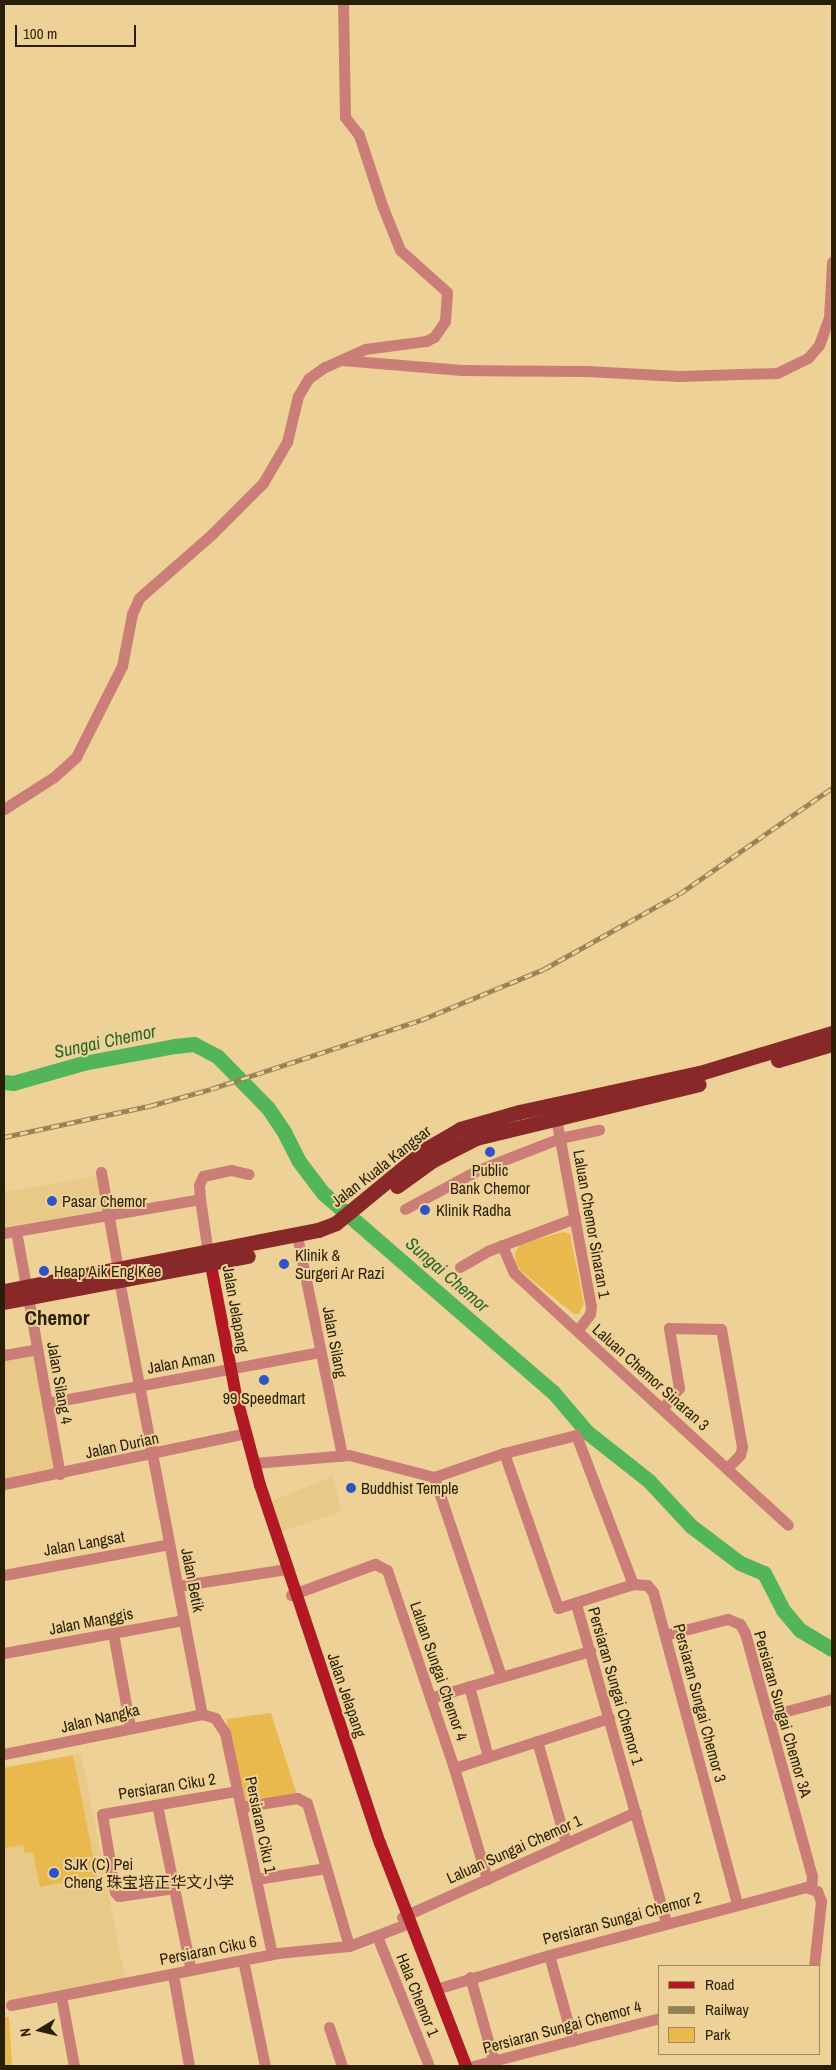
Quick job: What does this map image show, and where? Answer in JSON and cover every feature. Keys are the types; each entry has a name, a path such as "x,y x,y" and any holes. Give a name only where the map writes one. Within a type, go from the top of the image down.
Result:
{"highway":[{"name":"Jalan Kuala Kangsar","path":"365,1206 426,1150 471,1126 589,1097 700,1073 832,1033"},
{"name":"Jalan Kuala Kangsar","path":"4,1291 27,1292 209,1260 298,1241 339,1226 418,1170 456,1147 488,1135 704,1082 832,1044"},
{"path":"471,1126 540,1114 556,1118 564,1108 589,1097"},
{"name":"Jalan Kuala Kangsar","path":"4,1302 27,1292"}],"main road":[{"name":"Jalan Jelapang","path":"209,1260 228,1370 244,1434 285,1570 406,1920 459,2066"},
{"name":"Jalan Jelapang","path":"244,1434 285,1570"},
{"name":"Jalan Jelapang","path":"406,1920 436,1989 466,2066"}],"street":[{"path":"4,809 54,778 76,757 122,666 132,614 139,598 263,483 287,442 302,386 316,372 340,359 365,349 416,343 434,337 445,321 449,301 442,285 400,250 382,205 359,135 345,117 343,4"},
{"path":"340,359 462,370 587,371 679,376 777,373 808,358 820,345 829,318 832,262"},
{"name":"Laluan Chemor Sinaran 1","path":"556,1118 591,1311 577,1332"},
{"path":"405,1209 454,1180 560,1138 599,1130"},
{"path":"209,1260 199,1185 203,1176 231,1170 249,1174"},
{"name":"Jalan Betik","path":"101,1172 139,1386 202,1714"},
{"path":"4,1233 200,1199"},
{"path":"460,1267 502,1245 575,1218"},
{"name":"Jalan Silang 4","path":"16,1231 60,1474"},
{"name":"Jalan Silang","path":"298,1241 342,1454"},
{"name":"Laluan Chemor Sinaran 3","path":"502,1245 514,1273 788,1525"},
{"path":"662,1409 678,1388 669,1328 721,1328 742,1447 740,1454 727,1468"},
{"path":"4,1355 38,1349"},
{"name":"Jalan Aman","path":"47,1403 320,1352"},
{"name":"Jalan Durian","path":"4,1484 60,1474 244,1434"},
{"path":"254,1463 342,1454 434,1477 504,1453 576,1435 632,1584 576,1604"},
{"name":"Persiaran Sungai Chemor 1","path":"504,1453 556,1605 562,1608 576,1604 666,1923"},
{"path":"434,1477 501,1676"},
{"name":"Jalan Langsat","path":"4,1574 170,1544"},
{"name":"Laluan Sungai Chemor 4","path":"293,1594 375,1564 382,1565 387,1570 454,1768 487,1879"},
{"path":"177,1586 285,1570"},
{"name":"Persiaran Sungai Chemor 3","path":"632,1584 647,1585 653,1592 737,1904"},
{"name":"Persiaran Sungai Chemor 3A","path":"665,1635 728,1619 740,1624 745,1633 812,1876 814,1890 821,1901 814,1965"},
{"name":"Jalan Manggis","path":"4,1653 184,1620"},
{"path":"113,1633 130,1727"},
{"path":"430,1698 590,1651"},
{"path":"469,1686 488,1757"},
{"path":"768,1716 832,1699"},
{"name":"Jalan Nangka","path":"4,1754 130,1727 202,1714"},
{"name":"Persiaran Ciku 1","path":"202,1714 215,1718 225,1733 272,1954"},
{"path":"454,1768 609,1718"},
{"path":"537,1741 566,1843"},
{"name":"Persiaran Ciku 2","path":"174,1888 119,1896 115,1892 100,1817 102,1814 237,1791"},
{"path":"241,1807 297,1798 308,1803 349,1946"},
{"path":"157,1805 191,1970"},
{"name":"Laluan Sungai Chemor 1","path":"406,1920 487,1879 636,1812"},
{"path":"256,1879 326,1868"},
{"name":"Persiaran Sungai Chemor 2","path":"436,1989 470,1977 737,1904 806,1887 814,1890"},
{"name":"Persiaran Ciku 6","path":"11,2004 61,1996 272,1954 349,1946 377,1936 406,1920"},
{"name":"Hala Chemor 1","path":"377,1936 429,2066"},
{"path":"549,1955 573,2041"},
{"path":"243,1960 265,2066"},
{"path":"173,1974 189,2066"},
{"path":"470,1977 494,2062"},
{"path":"61,1996 72,2066"},
{"name":"Persiaran Sungai Chemor 4","path":"473,2066 658,2019"},
{"path":"330,2027 342,2066"}],"shaded area":[{"name":"Pasar Chemor","path":"96,1176 103,1210 4,1227 4,1192"},
{"path":"37,1349 60,1474 4,1484 4,1355"},
{"path":"333,1476 341,1512 278,1533 269,1502"},
{"name":"SJK (C) Pei Cheng 珠宝培正华文小学","path":"81,1753 125,1979 7,2002 4,1987 4,1768"}],"green space":[{"path":"563,1232 570,1234 584,1303 579,1314 574,1314 521,1271 516,1263 515,1253 520,1244"},
{"path":"271,1713 297,1795 246,1801 226,1719"},
{"path":"73,1755 97,1876 40,1887 33,1852 25,1853 23,1845 4,1848 4,1768"},
{"path":"9,2017 12,2066 4,2066 4,2018"}],"waterway":[{"name":"Sungai Chemor","path":"4,1082 13,1083 83,1063 175,1046 194,1044 218,1057 268,1108 284,1132 298,1160 323,1193 553,1392 587,1432 649,1481 691,1526 740,1563 764,1573 783,1610 800,1630 832,1649"}],"railway":[{"path":"4,1137 149,1106 211,1089 421,1020 544,969 679,894 832,788"}],"place":[{"name":"Public Bank Chemor","path":"490,1152"},
{"name":"Pasar Chemor","path":"52,1201"},
{"name":"Klinik Radha","path":"425,1210"},
{"name":"Klinik & Surgeri Ar Razi","path":"284,1264"},
{"name":"Heap Aik Eng Kee","path":"44,1271"},
{"name":"99 Speedmart","path":"264,1380"},
{"name":"Buddhist Temple","path":"351,1488"},
{"name":"SJK (C) Pei Cheng 珠宝培正华文小学","path":"54,1873"}],"district":[{"name":"Chemor","path":"57,1318"}]}
